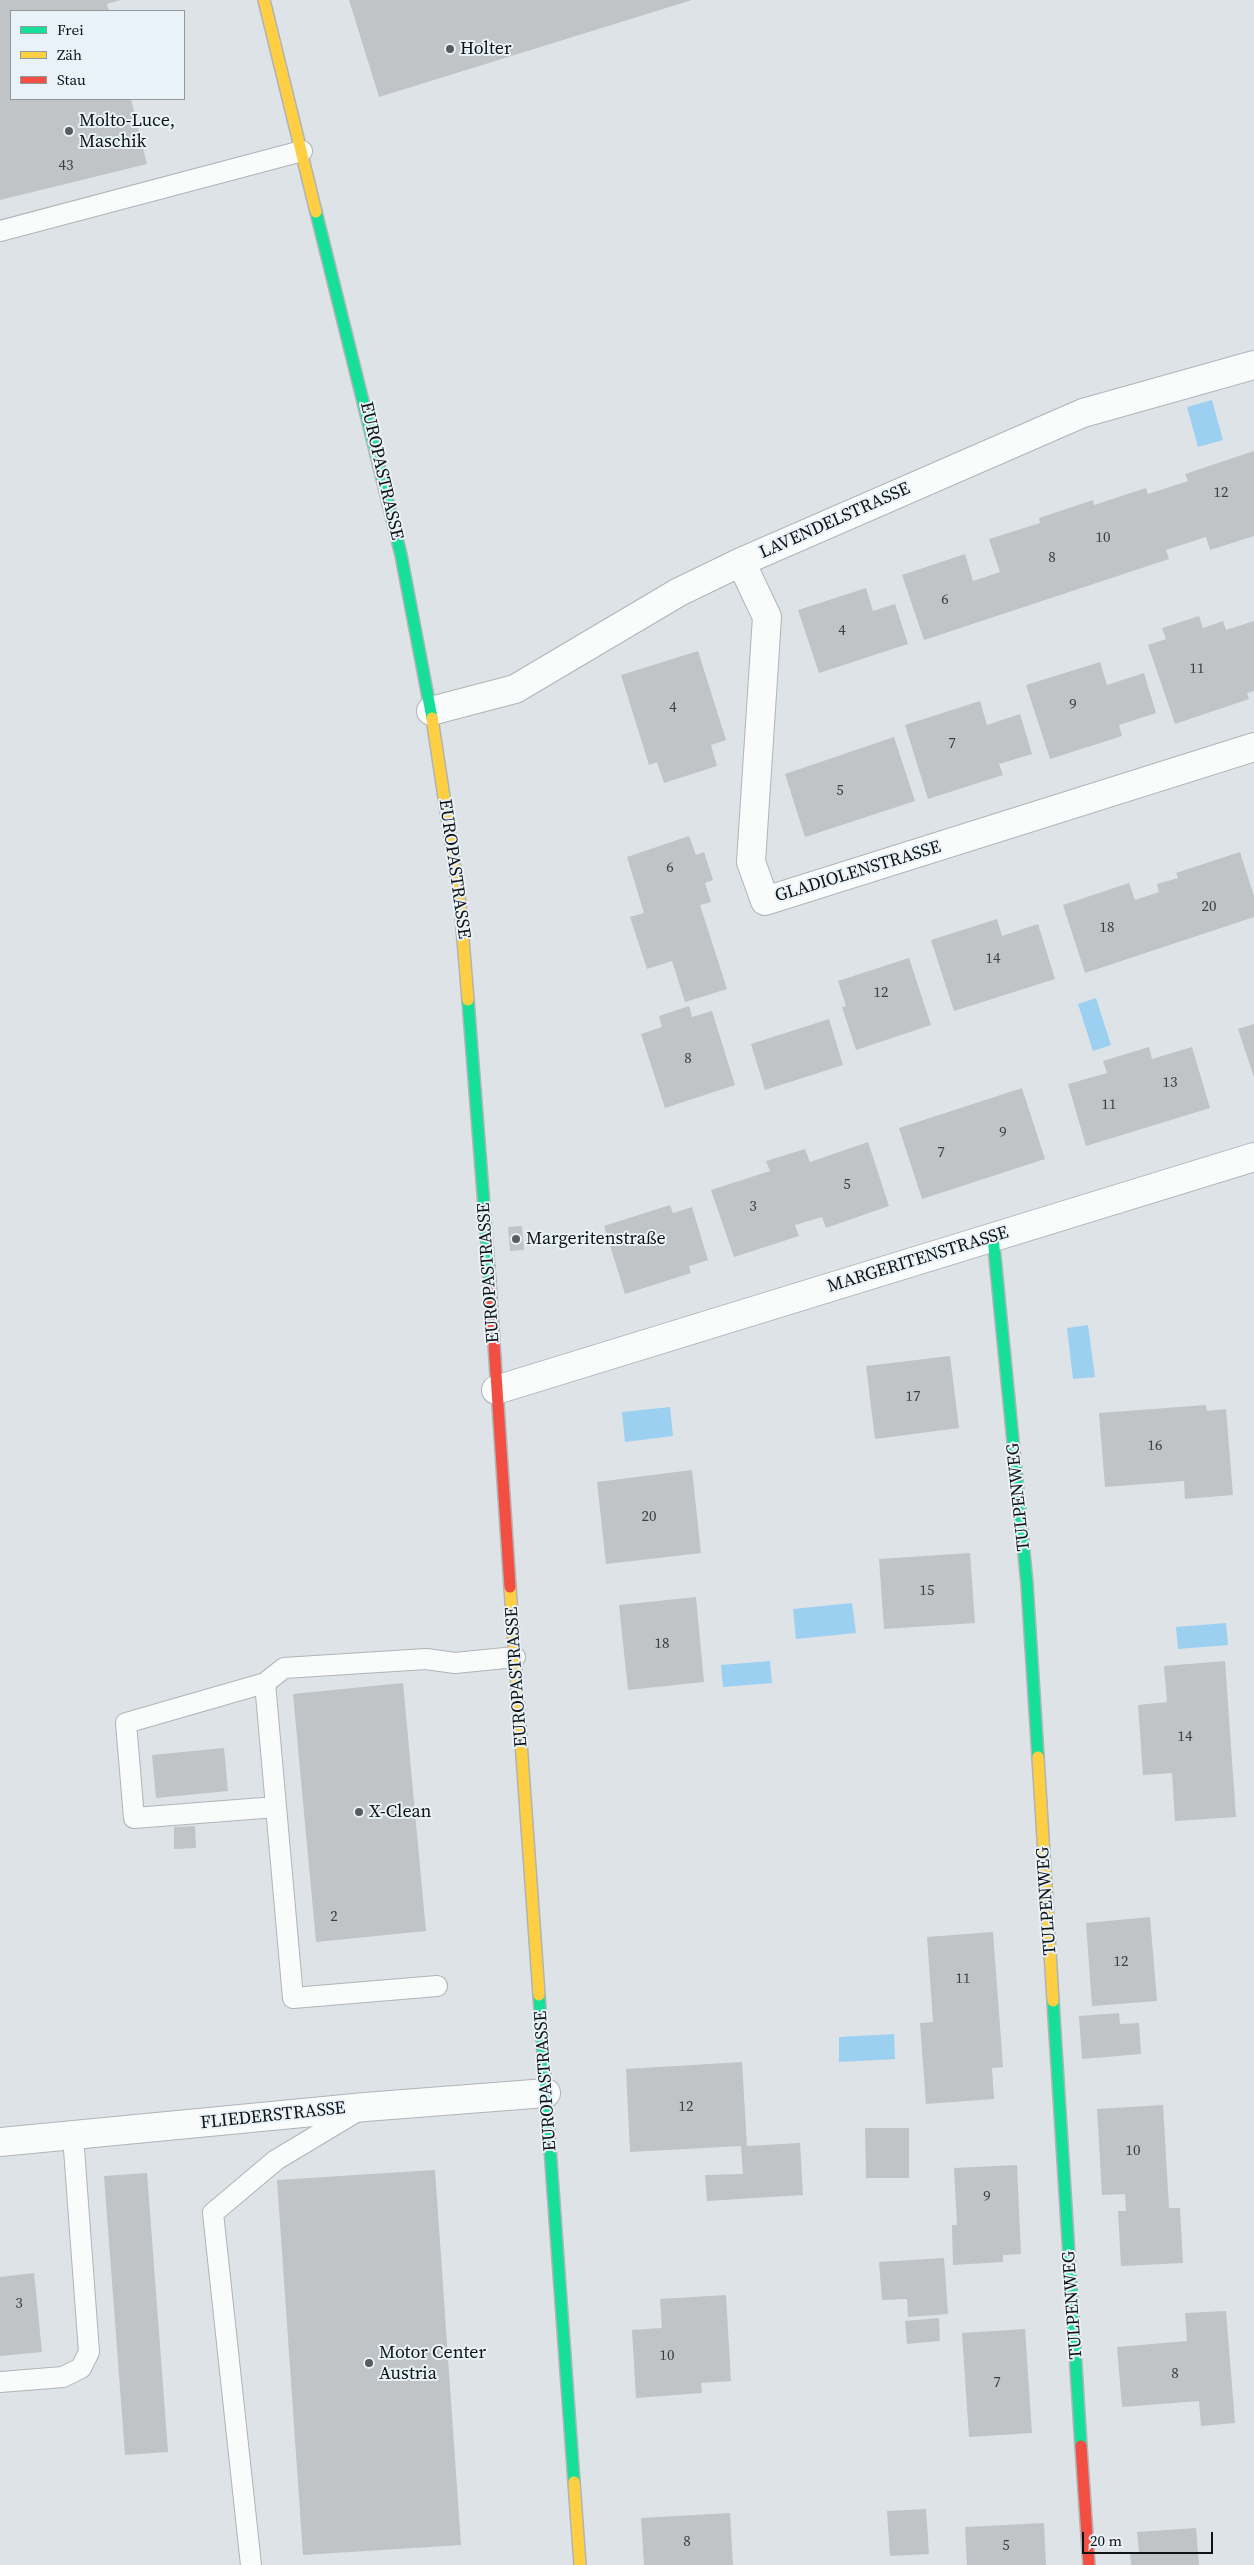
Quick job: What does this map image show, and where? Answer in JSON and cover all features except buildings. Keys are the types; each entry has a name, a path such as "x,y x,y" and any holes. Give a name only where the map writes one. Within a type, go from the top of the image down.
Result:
{"main road":[{"name":"EUROPASTRASSE","path":"264,0 401,555 431,712 460,903 490,1280 496,1390 580,2565"},
{"name":"TULPENWEG","path":"994,1237 1027,1584 1089,2565"}],"street":[{"name":"LAVENDELSTRASSE","path":"431,712 515,689 679,592 741,562 1084,413 1254,365"},
{"name":"GLADIOLENSTRASSE","path":"741,562 767,617 751,862 765,901 1254,747"},
{"name":"MARGERITENSTRASSE","path":"496,1390 1254,1158"},
{"name":"FLIEDERSTRASSE","path":"0,2142 366,2107 546,2093"}],"lane":[{"path":"0,231 302,151"},
{"path":"276,1807 134,1818 126,1723 265,1683 284,1668 426,1660 455,1663 515,1657"},
{"path":"265,1683 293,1998 437,1986"},
{"path":"251,2565 213,2213 276,2160 366,2107"},
{"path":"0,2382 63,2377 81,2368 89,2352 73,2136"}],"water":[{"path":"1212,400 1223,440 1198,447 1187,407"},
{"path":"1096,998 1111,1045 1093,1051 1078,1004"},
{"path":"1088,1325 1095,1377 1073,1379 1067,1328"},
{"path":"670,1407 673,1436 625,1442 622,1412"},
{"path":"852,1603 856,1633 796,1639 793,1609"},
{"path":"1226,1623 1228,1645 1178,1649 1176,1627"},
{"path":"770,1661 772,1683 723,1687 721,1665"},
{"path":"894,2034 895,2059 839,2062 839,2037"}],"traffic: fast":[{"path":"316,212 401,555 432,718"},
{"path":"468,1000 490,1283"},
{"path":"993,1237 1027,1584 1038,1757"},
{"path":"539,1995 574,2482"},
{"path":"1053,2001 1081,2446"}],"traffic: slow":[{"path":"264,0 316,212"},
{"path":"432,718 460,903 468,1000"},
{"path":"510,1587 539,1995"},
{"path":"1038,1757 1053,2001"},
{"path":"574,2482 580,2565"}],"traffic: jam":[{"path":"490,1283 510,1587"},
{"path":"1081,2446 1089,2565"}],"place":[{"name":"Holter","path":"450,49"},
{"name":"Molto-Luce, Maschik","path":"69,131"},
{"name":"Margeritenstraße","path":"516,1239"},
{"name":"X-Clean","path":"359,1812"},
{"name":"Motor Center Austria","path":"369,2363"}]}
